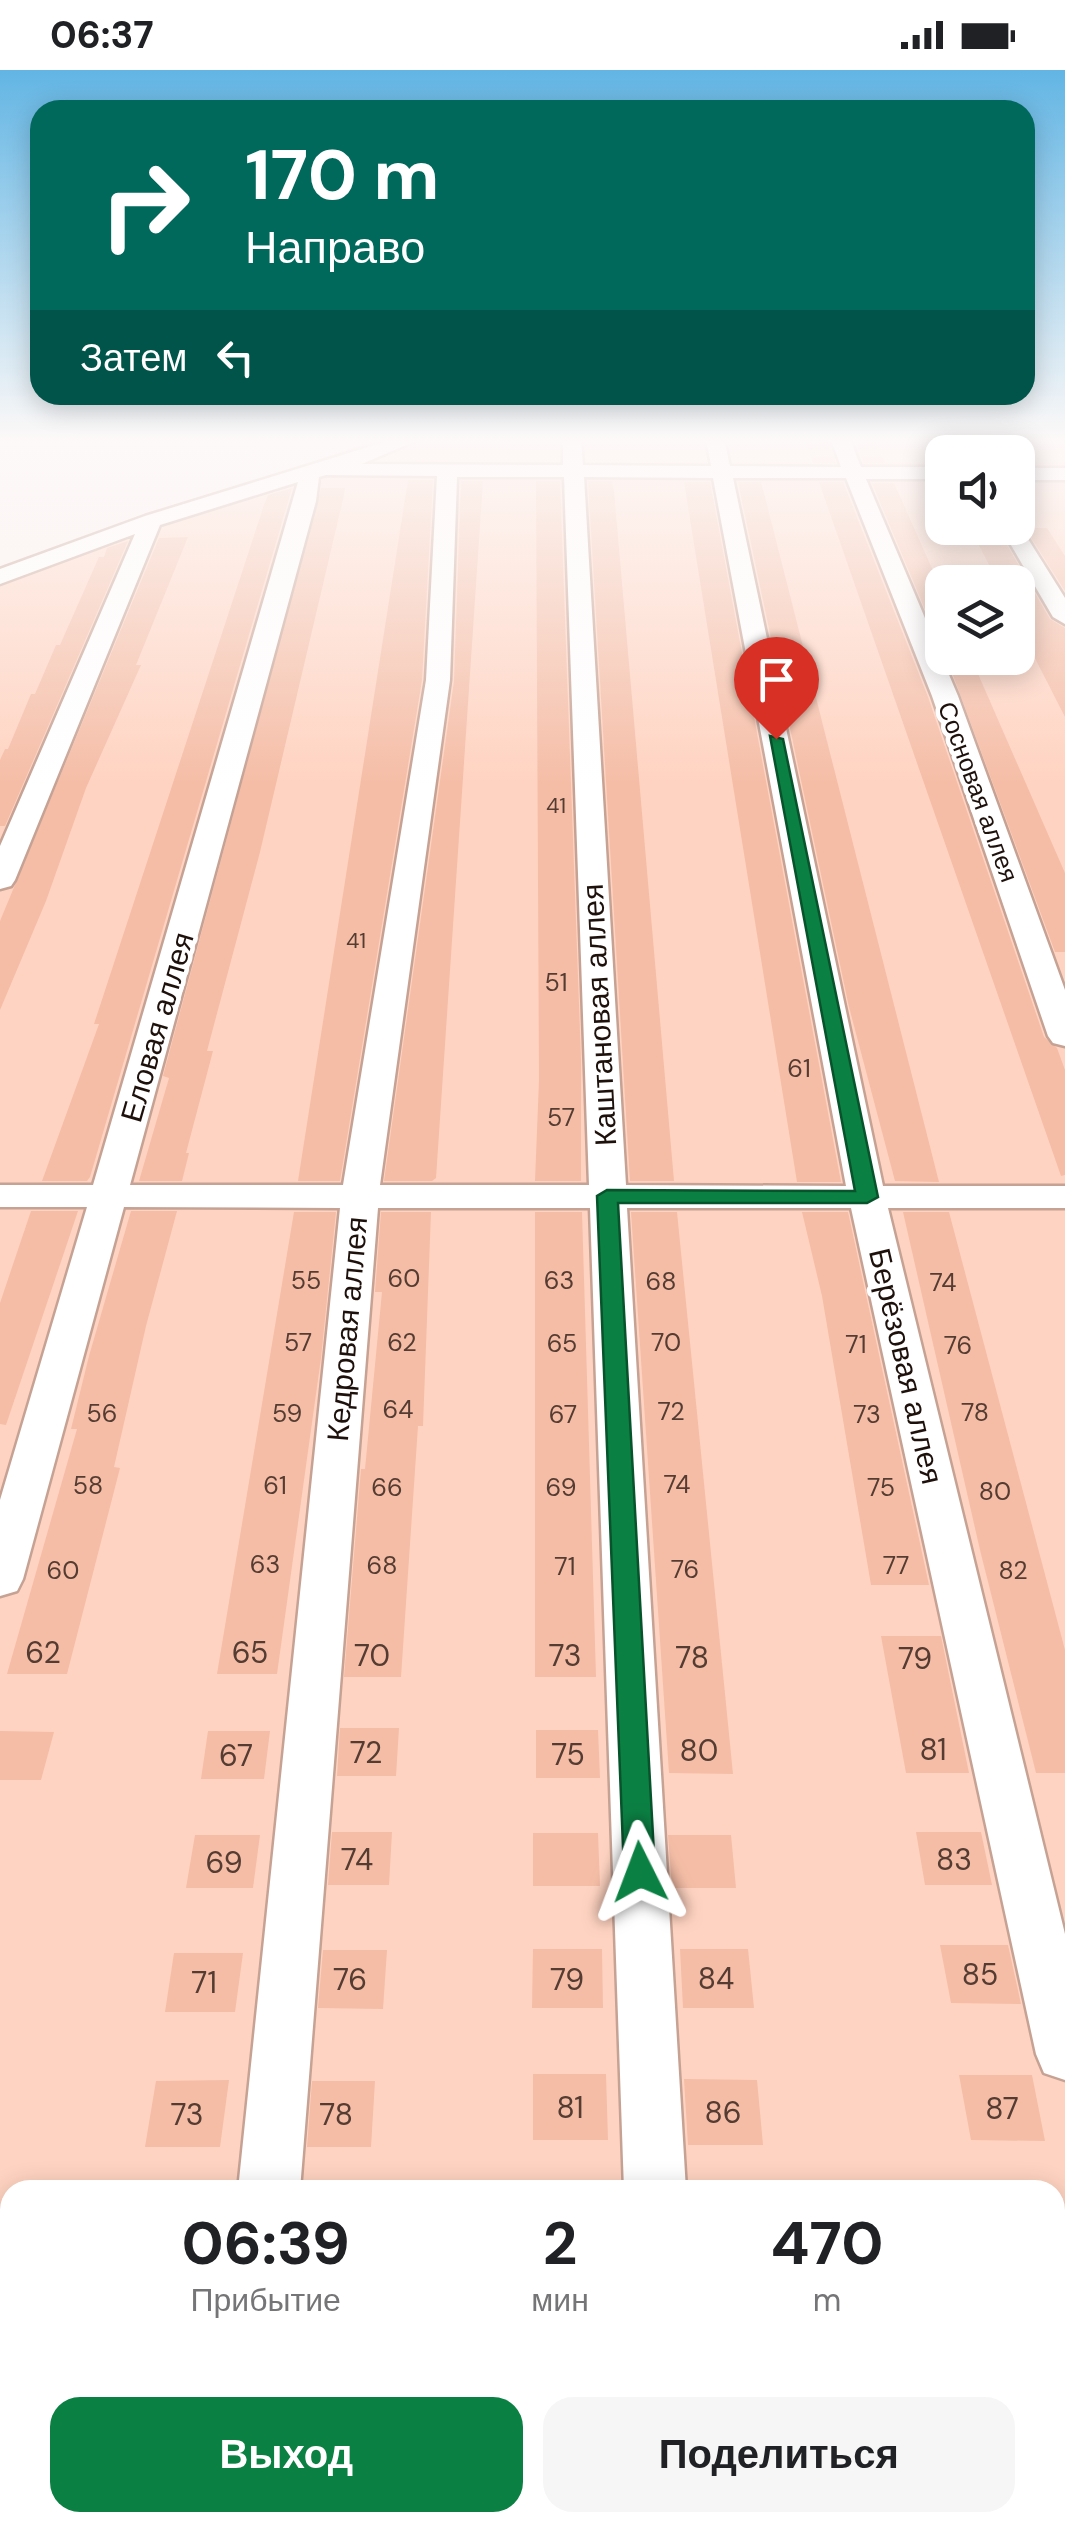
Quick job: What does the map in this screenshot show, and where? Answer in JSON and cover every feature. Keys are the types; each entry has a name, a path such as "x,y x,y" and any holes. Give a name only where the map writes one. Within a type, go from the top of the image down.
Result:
{"street":[{"path":"0,577 62,554"},
{"path":"0,880 138,554"},
{"name":"Еловая аллея","path":"0,1579 291,554"},
{"name":"Кедровая аллея","path":"269,2180 360,1196 438,680 443,554"},
{"name":"Каштановая аллея","path":"577,554 655,2180"},
{"name":"Берёзовая аллея","path":"739,554 867,1197 1065,2054"},
{"name":"Сосновая аллея","path":"887,554 944,696 1065,1036"},
{"path":"1027,554 1065,618"},
{"path":"0,1196 1065,1197"}],"shaded area":[{"path":"63,554 1065,554 1065,2180 0,2180 0,580"}],"building":[{"path":"122,554 5,826 0,826 0,760 56,645 60,645 99,557"},
{"path":"152,554 181,554 136,665 141,665 86,788 46,901 0,1010 0,921"},
{"path":"248,554 273,554 90,1177 87,1181 42,1181 99,1024 94,1024"},
{"path":"303,554 330,554 260,852 207,1051 213,1051 182,1181 139,1181 169,1078 163,1076"},
{"path":"396,554 429,554 422,680 340,1181 298,1181"},
{"path":"458,554 478,554 436,1178 384,1181 454,681"},
{"path":"536,554 563,554 581,1060 581,1181 535,1181 539,1080"},
{"path":"592,554 619,554 674,1181 630,1181"},
{"path":"696,554 723,554 841,1182 797,1182"},
{"path":"753,554 779,554 939,1182 895,1181 849,1007"},
{"path":"844,554 871,554 928,697 1044,1037 1057,1048 1065,1070 1065,1175 1061,1176"},
{"path":"902,554 925,554 930,565 925,565 925,609"},
{"path":"983,554 1012,554 1019,565 989,565"},
{"path":"1041,554 1065,556 1065,591"},
{"path":"1035,593 1050,619 1065,628 1065,717 1035,658"},
{"path":"953,675 978,675 1065,873 1065,952 1055,952"},
{"path":"31,1211 78,1211 6,1425 0,1424 0,1303"},
{"path":"131,1211 177,1211 114,1467 120,1468 67,1674 7,1674 77,1429 71,1429"},
{"path":"294,1212 336,1212 321,1358 277,1674 217,1674"},
{"path":"381,1212 431,1212 423,1426 418,1426 401,1677 344,1677 361,1469 365,1469 382,1292 375,1292"},
{"path":"535,1212 582,1212 596,1677 535,1677"},
{"path":"631,1212 677,1212 733,1774 669,1773"},
{"path":"802,1212 848,1212 929,1585 871,1585 822,1296"},
{"path":"903,1212 949,1212 1065,1650 1065,1773 1036,1773 980,1550"},
{"path":"881,1636 941,1636 969,1773 906,1773"},
{"path":"340,1728 399,1728 396,1776 337,1776"},
{"path":"536,1730 598,1730 600,1778 536,1778"},
{"path":"0,1731 54,1732 41,1780 0,1780"},
{"path":"208,1731 270,1731 264,1779 201,1779"},
{"path":"332,1832 392,1832 389,1885 328,1885"},
{"path":"916,1832 981,1832 992,1885 925,1885"},
{"path":"533,1833 598,1833 600,1886 533,1886"},
{"path":"195,1835 260,1835 253,1888 186,1888"},
{"path":"668,1835 731,1835 736,1888 672,1888"},
{"path":"940,1945 1008,1945 1021,2004 951,2003"},
{"path":"533,1949 602,1949 603,2008 532,2008"},
{"path":"680,1949 748,1949 754,2008 683,2008"},
{"path":"323,1950 387,1950 383,2009 318,2008"},
{"path":"174,1953 243,1953 235,2012 165,2012"},
{"path":"533,2074 606,2074 608,2140 533,2140"},
{"path":"959,2075 1032,2075 1045,2141 971,2140"},
{"path":"684,2079 757,2080 763,2145 688,2145"},
{"path":"229,2080 220,2147 145,2147 156,2081"},
{"path":"312,2081 375,2081 371,2147 307,2147"}],"route":[{"path":"640,1872 607,1196 867,1197 776,739"}]}
